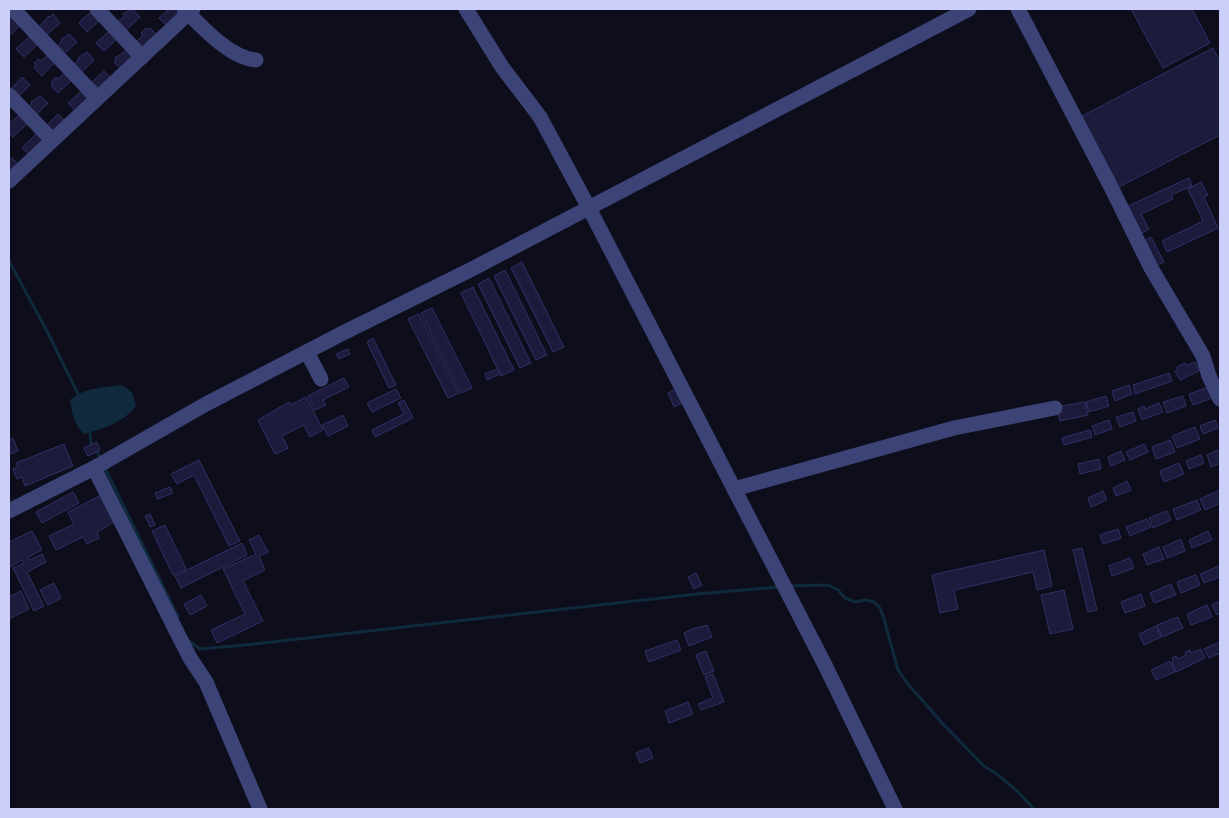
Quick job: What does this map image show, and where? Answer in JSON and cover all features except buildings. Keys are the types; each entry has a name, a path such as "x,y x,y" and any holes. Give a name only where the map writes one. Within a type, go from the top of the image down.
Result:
{"street":[{"path":"13,9 97,98"},
{"path":"97,9 142,57"},
{"path":"466,9 502,66 540,117 589,208 826,665 895,809"},
{"path":"9,511 94,468 206,404 472,270 969,9"},
{"path":"1018,9 1111,187 1152,271 1203,356 1220,399"},
{"path":"9,181 142,57 189,10 227,48 238,56 248,60 256,60"},
{"path":"9,95 52,140"},
{"path":"307,352 321,380"},
{"path":"734,489 954,428 1055,408"},
{"path":"94,468 190,658 206,682 260,809"}],"water":[{"path":"122,385 132,392 136,406 119,421 84,434 74,418 70,400 81,393 102,387"}],"waterway":[{"path":"9,261 78,394"},
{"path":"90,432 91,445"},
{"path":"97,451 101,460"},
{"path":"105,468 178,617"},
{"path":"788,586 828,585 838,590 845,598 855,602 865,600 874,602 880,608 884,619 898,670 908,684 943,724 984,766 1017,791 1034,809"},
{"path":"189,641 200,649 245,645 697,594 779,587"}]}
